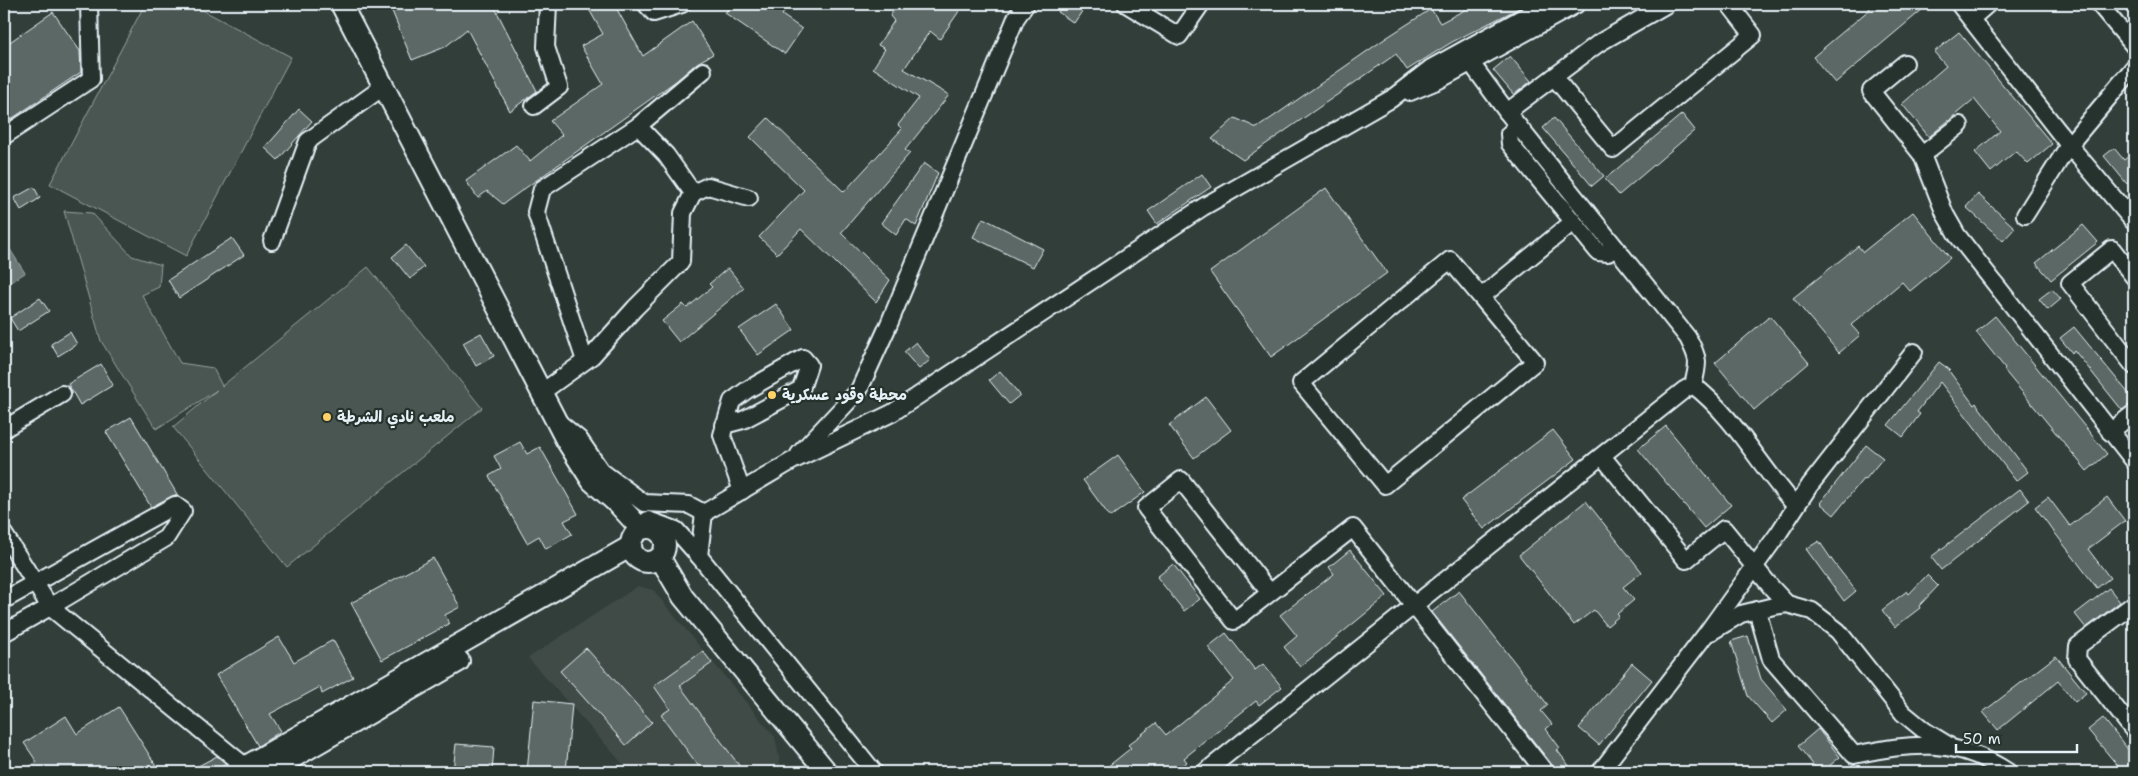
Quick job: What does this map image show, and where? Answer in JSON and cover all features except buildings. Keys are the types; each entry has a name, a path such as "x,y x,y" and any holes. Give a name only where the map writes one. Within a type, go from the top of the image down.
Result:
{"main road":[{"path":"241,769 641,536 661,534 665,540 665,549 660,558 651,562 643,561 641,536 618,504 592,481 556,420 341,4"},
{"path":"276,770 641,536"},
{"path":"660,558 683,597 818,769"}],"street":[{"path":"4,136 91,79 89,4"},
{"path":"534,106 559,87 546,47 548,4"},
{"path":"646,4 654,13 682,4"},
{"path":"792,461 859,390 889,324 1016,18 1026,4"},
{"path":"1126,4 1179,36 1200,4"},
{"path":"704,512 792,461 892,413 1203,207 1391,99 1431,68 1547,4"},
{"path":"1391,99 1439,80 1578,4"},
{"path":"1507,112 1599,43 1667,4"},
{"path":"1554,77 1613,149 1753,35 1729,4"},
{"path":"1959,4 2069,145 2134,222"},
{"path":"1971,19 1988,4"},
{"path":"2099,4 2134,46"},
{"path":"1205,772 1684,390 1693,385 1698,365 1696,352 1688,338 1518,126 1471,63"},
{"path":"1905,63 1871,91 1922,155 1945,214 1957,235 2134,461"},
{"path":"2025,216 2069,145 2134,67"},
{"path":"585,361 536,212 542,189 638,126 703,71"},
{"path":"272,241 308,141 383,87"},
{"path":"1922,155 1960,125"},
{"path":"638,126 666,156 693,193"},
{"path":"1518,126 1509,134 1510,144 1598,252 1608,253 1614,246"},
{"path":"542,392 585,361 681,262 683,212 693,193 708,186 749,198"},
{"path":"1482,297 1573,222"},
{"path":"2134,277 2112,249 2070,283 2134,366"},
{"path":"1450,260 1482,297 1535,362 1385,486 1301,383 1450,260"},
{"path":"1600,772 1706,634 1778,534 1796,505 1914,352"},
{"path":"724,425 743,420 802,389 809,365 803,358 732,400 724,425 722,435 742,491"},
{"path":"1693,385 1716,406 1782,491 1796,505"},
{"path":"4,429 62,394"},
{"path":"2110,432 2134,413"},
{"path":"556,420 579,438 601,471 644,503 689,505 704,512"},
{"path":"1602,456 1686,560 1724,529 1787,604"},
{"path":"1270,593 1182,480 1146,508 1234,621 1270,593 1353,528 1545,772"},
{"path":"644,503 641,536 676,530 874,772"},
{"path":"4,600 175,505 182,511 166,538 4,633"},
{"path":"699,556 704,512"},
{"path":"4,534 50,607 241,769"},
{"path":"1706,634 1741,614 1757,610 1787,604 1812,612 1838,631 1903,714 1925,731 1954,748 1976,755 2008,772"},
{"path":"2134,604 2078,646 2077,659 2134,731"},
{"path":"1757,610 1771,659 1854,755 1915,745 1954,748"}],"shaded area":[{"path":"145,4 191,4 291,57 186,256 50,184"},
{"name":"ملعب نادي الشرطة","path":"64,211 92,213 132,256 161,265 159,287 142,295 180,363 213,368 222,386 368,267 482,408 287,567 173,427 217,390 156,429 101,341"},
{"path":"4,240 25,273 4,286"},
{"path":"638,586 653,590 775,737 781,767 774,772 630,772 528,658"}],"place":[{"name":"محطة وقود عسكرية","path":"772,395"},
{"name":"ملعب نادي الشرطة","path":"327,417"}]}
